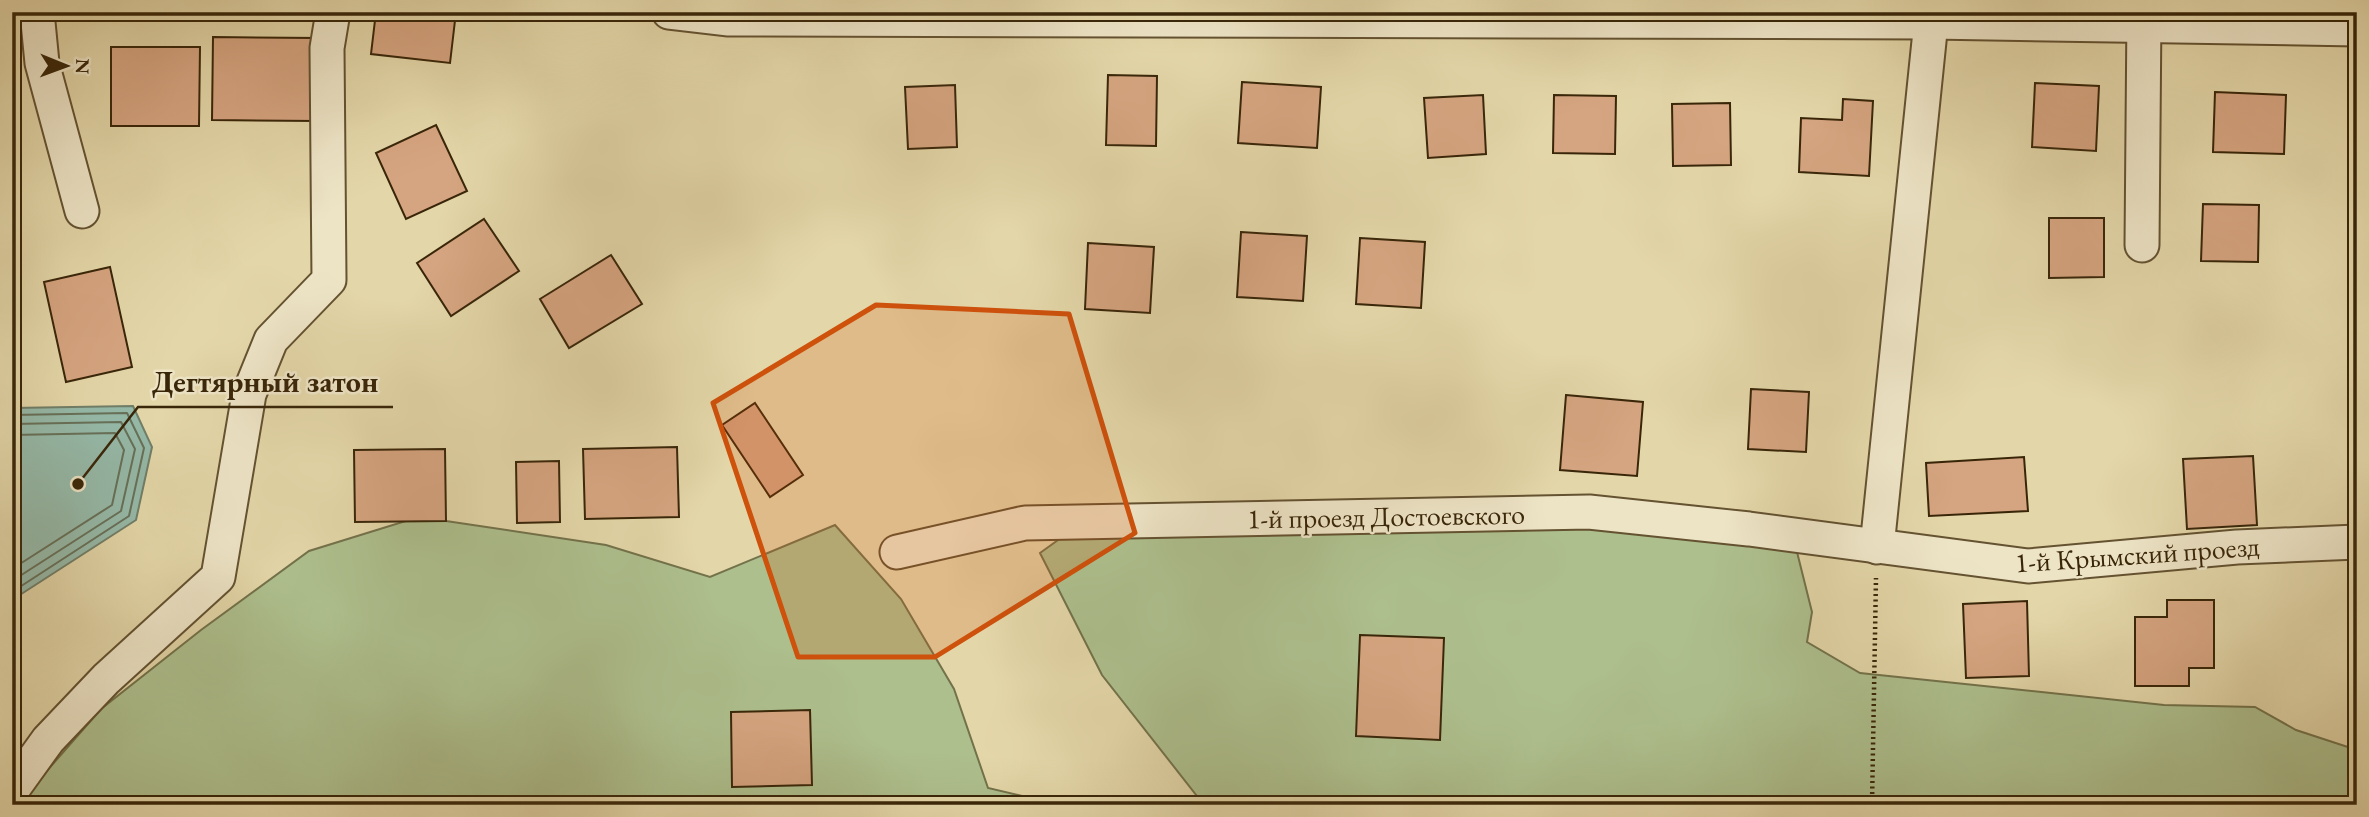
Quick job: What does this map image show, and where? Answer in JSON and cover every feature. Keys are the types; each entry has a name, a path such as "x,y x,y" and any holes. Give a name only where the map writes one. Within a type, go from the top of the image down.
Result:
{"street":[{"path":"37,12 42,63 82,211"},
{"path":"12,790 48,740 106,679 218,577 249,394 271,340 329,280 327,48 333,12"},
{"path":"669,12 729,19 2144,19 2357,29"},
{"path":"1877,547 1931,17"},
{"path":"2142,245 2144,19"},
{"name":"1-й проезд Достоевского","path":"897,552 1025,523 1589,512 1749,529 1877,547"},
{"name":"1-й Крымский проезд","path":"1877,547 2028,566 2237,547 2357,542"}],"path":[{"path":"1872,805 1877,547"}],"highlighted area":[{"path":"876,305 1069,314 1135,533 935,657 798,657 713,403"}],"green space":[{"path":"425,515 446,521 606,545 710,577 835,525 901,599 954,689 988,788 1060,805 17,805 101,709 201,630 309,551"},
{"path":"1730,527 1792,532 1812,612 1807,642 1860,673 2164,705 2255,707 2296,730 2357,750 2357,805 1204,805 1102,675 1040,553 1072,530"}],"water":[{"path":"133,406 152,447 136,520 12,600 12,408"}],"building":[{"path":"376,12 456,12 450,63 371,54"},
{"path":"213,37 318,38 317,121 212,120"},
{"path":"111,47 200,47 199,126 111,126"},
{"path":"1108,75 1157,76 1156,146 1106,145"},
{"path":"1242,82 1321,87 1317,148 1238,143"},
{"path":"2035,83 2099,86 2096,151 2032,147"},
{"path":"955,85 957,147 908,149 905,87"},
{"path":"2215,92 2286,95 2284,154 2213,152"},
{"path":"1483,95 1486,154 1428,158 1424,98"},
{"path":"1554,95 1616,96 1615,154 1553,153"},
{"path":"1843,99 1873,101 1869,176 1799,172 1801,118 1842,120"},
{"path":"1730,103 1731,165 1673,166 1672,104"},
{"path":"436,125 467,191 406,219 376,153"},
{"path":"2203,204 2259,205 2258,262 2201,261"},
{"path":"2049,218 2104,218 2104,277 2049,278"},
{"path":"484,219 519,271 451,316 417,263"},
{"path":"1241,232 1307,236 1303,301 1237,297"},
{"path":"1360,238 1425,242 1421,308 1356,304"},
{"path":"1088,243 1154,247 1150,313 1085,309"},
{"path":"611,255 642,304 569,348 540,299"},
{"path":"110,267 132,367 66,382 44,282"},
{"path":"1751,389 1809,392 1806,452 1748,449"},
{"path":"1566,395 1643,402 1637,476 1560,470"},
{"path":"755,403 803,475 770,497 722,425"},
{"path":"677,447 679,517 585,519 583,449"},
{"path":"445,449 446,521 355,522 354,450"},
{"path":"2253,456 2257,525 2187,529 2183,459"},
{"path":"2024,457 2028,511 1929,516 1926,463"},
{"path":"559,461 560,522 517,523 516,462"},
{"path":"2167,600 2214,600 2214,668 2189,668 2189,686 2135,686 2135,617 2167,617"},
{"path":"2027,601 2029,676 1966,678 1963,604"},
{"path":"1360,635 1444,638 1440,740 1356,736"},
{"path":"810,710 812,785 732,787 731,712"}],"place":[{"name":"Дегтярный затон","path":"78,484"}]}
